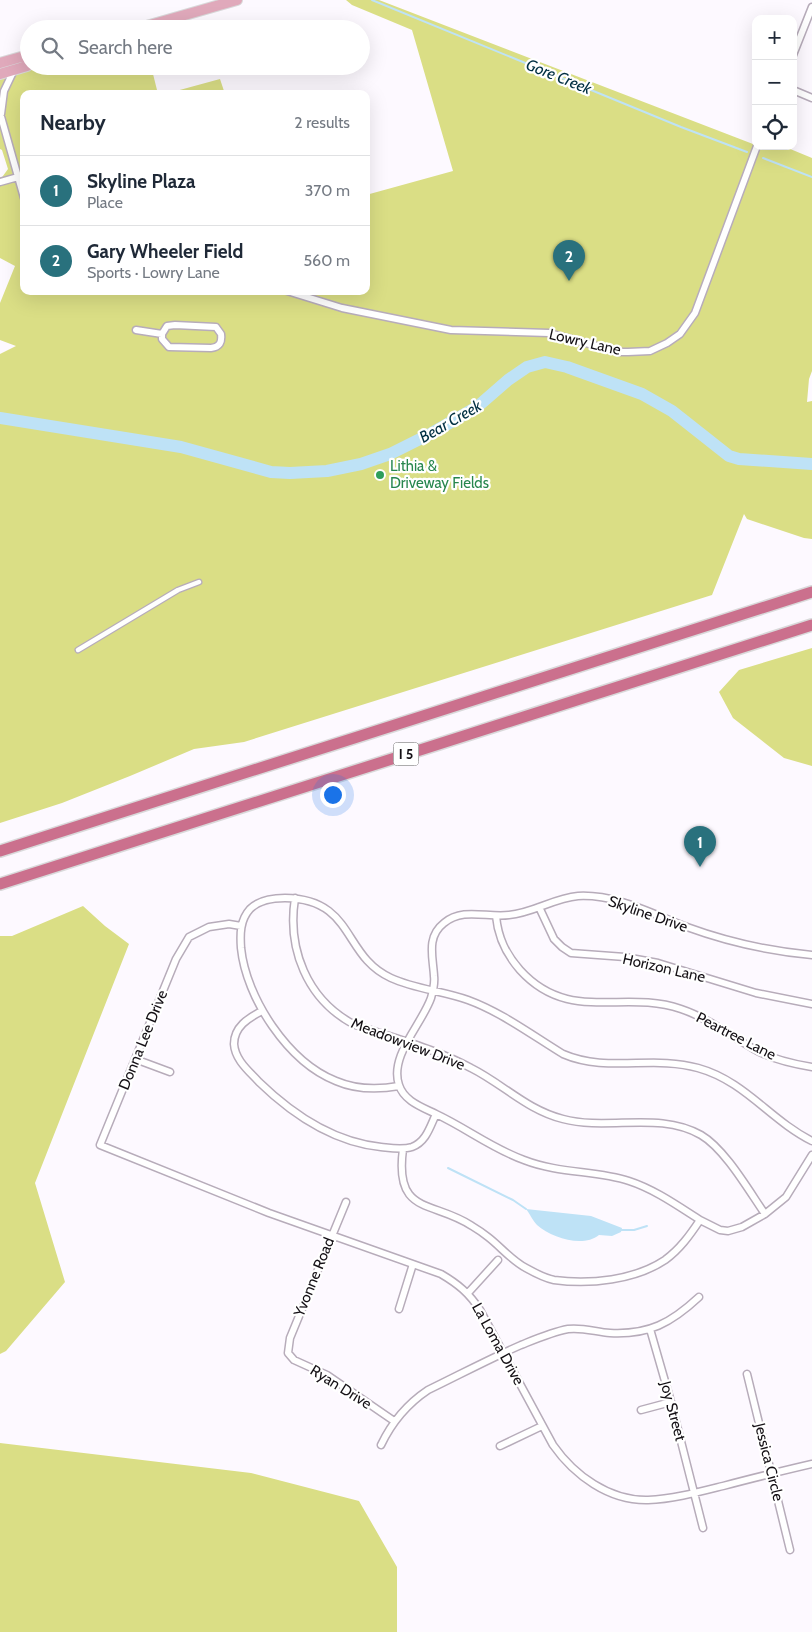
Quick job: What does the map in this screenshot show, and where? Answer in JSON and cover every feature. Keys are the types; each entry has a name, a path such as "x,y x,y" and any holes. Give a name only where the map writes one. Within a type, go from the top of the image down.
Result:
{"highway":[{"name":"I 5","path":"0,852 812,592"},
{"name":"I 5","path":"0,884 812,625"}],"main road":[{"path":"167,20 237,0"},
{"path":"0,63 20,57"},
{"path":"0,74 20,68"}],"street":[{"path":"797,45 812,7"},
{"path":"14,70 4,91 0,113 20,184"},
{"path":"797,92 812,98"},
{"name":"Lowry Lane","path":"300,295 342,308 451,330 549,333 624,352 638,353 656,349 680,334 695,313 756,150"},
{"path":"0,182 18,177"},
{"path":"171,326 214,327 221,331 222,338 217,347 176,347 165,343 162,339 162,334 164,329 171,326"},
{"path":"136,330 162,334"},
{"path":"78,650 178,590 199,582"},
{"name":"Skyline Drive","path":"399,1086 397,1076 398,1065 407,1043 428,1005 433,990 434,976 431,948 433,938 439,927 450,918 465,913 496,916 526,913 578,896 606,898 726,940 770,950 812,956"},
{"path":"812,1141 778,1119 735,1084 711,1072 675,1063 606,1064 576,1059 563,1054 484,1007 452,994 402,982 383,974 370,964 334,914 318,904 295,898 278,898 259,902 244,917 241,926 241,942 244,968 250,985 262,1011 300,1057 323,1075 356,1087 374,1089 399,1086 409,1100 509,1154 562,1171 629,1181 644,1187 713,1227 728,1231 742,1227 766,1214 786,1197 812,1155"},
{"name":"Meadowview Drive","path":"295,898 294,940 309,982 318,996 334,1012 353,1024 470,1067 524,1103 554,1117 590,1124 668,1124 689,1129 717,1147 766,1214"},
{"name":"Horizon Lane","path":"539,908 554,939 571,953 650,961 686,970 756,993 812,1004"},
{"name":"Peartree Lane","path":"496,916 497,932 500,941 511,960 529,980 549,993 578,1002 639,1001 679,1008 704,1018 754,1050 768,1056 812,1067"},
{"name":"Donna Lee Drive","path":"100,1145 176,959 188,937 218,924 241,926"},
{"path":"262,1011 250,1017 242,1024 235,1038 236,1054 250,1072 278,1100 307,1121 360,1144 403,1149 420,1142 426,1136 436,1114"},
{"path":"135,1059 170,1072"},
{"name":"La Loma Drive","path":"100,1145 269,1213 441,1274 460,1286 468,1293 504,1353 553,1445 571,1467 588,1482 606,1491 626,1498 646,1500 694,1493 812,1464"},
{"path":"403,1149 401,1165 403,1178 412,1198 421,1205 468,1223 488,1236 510,1258 547,1278 576,1281 613,1279 651,1268 672,1254 700,1220"},
{"name":"Yvonne Road","path":"288,1353 290,1338 346,1202"},
{"path":"468,1293 498,1260"},
{"path":"400,1309 413,1264"},
{"path":"381,1445 394,1421 409,1404 428,1390 504,1353 543,1336 569,1329 630,1333 650,1330 662,1326 677,1316 699,1297"},
{"name":"Joy Street","path":"650,1330 671,1402 703,1528"},
{"name":"Ryan Drive","path":"288,1353 294,1360 327,1375 394,1421"},
{"name":"Jessica Circle","path":"747,1374 773,1473 790,1550"},
{"path":"641,1410 671,1402"},
{"path":"500,1446 542,1426"}],"green space":[{"name":"Lithia & Driveway Fields","path":"346,0 379,0 752,144 752,150 793,150 812,158 812,371 809,379 807,402 812,401 812,539 747,519 744,514 712,595 244,742 194,749 62,803 0,823 0,354 16,346 0,340 0,303 15,266 0,258 0,180 8,169 0,149 0,79 20,73 20,75 153,75 157,90 20,90 20,295 370,295 370,194 453,171 412,30 352,5"},
{"path":"220,79 224,90 180,90"},
{"path":"812,648 812,766 784,758 733,718 719,692 739,670"},
{"path":"83,906 129,944 35,1183 65,1282 6,1351 0,1354 0,936 12,936"},
{"path":"0,1443 251,1473 359,1501 397,1567 397,1632 0,1632"}],"water":[{"path":"526,1209 591,1216 622,1228 621,1232 612,1236 599,1235 585,1241 568,1240 543,1230"}],"waterway":[{"name":"Gore Creek","path":"372,0 681,127 747,152"},
{"name":"Gore Creek","path":"763,158 812,177"},
{"name":"Bear Creek","path":"0,418 181,447 271,472 327,471 361,464 390,454 477,407 508,380 527,367 545,362 567,367 642,394 672,411 729,456 739,459 812,464"},
{"path":"448,1168 513,1200 526,1209"},
{"path":"621,1230 634,1230 647,1226"}],"place":[{"name":"Gary Wheeler Field","path":"569,281"},
{"name":"Lithia & Driveway Fields","path":"380,475"},
{"name":"Skyline Plaza","path":"700,867"}]}
